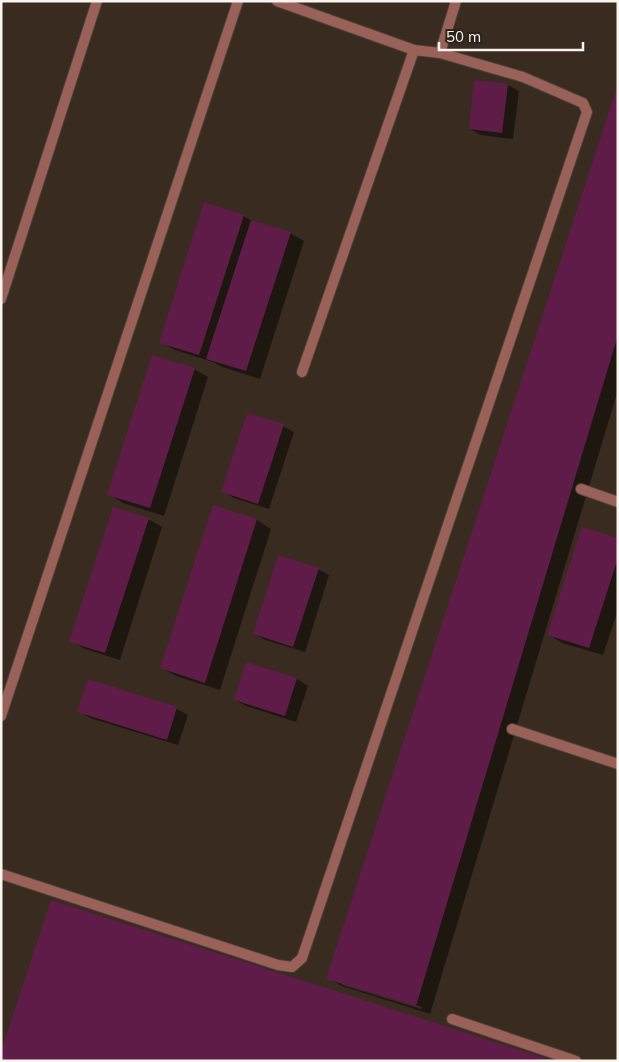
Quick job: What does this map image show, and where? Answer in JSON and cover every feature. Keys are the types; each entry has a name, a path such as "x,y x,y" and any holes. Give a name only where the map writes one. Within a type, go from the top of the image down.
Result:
{"lane":[{"path":"1,299 97,1"},
{"path":"1,716 238,1"},
{"path":"1,874 278,965 292,967 302,958 587,112 583,103 523,77 440,53 414,50 277,1"},
{"path":"440,53 456,1"},
{"path":"302,372 414,50"},
{"path":"581,489 618,502"},
{"path":"512,729 618,764"},
{"path":"452,1019 576,1061"}],"shaded area":[{"path":"1,1 618,1 618,1061 1,1061"}],"building":[{"path":"474,80 508,84 502,133 469,129"},
{"path":"618,84 618,335 416,1006 326,979"},
{"path":"204,202 244,215 199,355 159,343"},
{"path":"251,220 291,232 246,371 206,359"},
{"path":"152,355 195,368 150,508 107,495"},
{"path":"247,413 284,424 258,504 221,492"},
{"path":"213,505 257,519 205,683 160,668"},
{"path":"113,507 149,518 105,653 69,642"},
{"path":"582,527 618,538 618,558 589,648 547,635"},
{"path":"278,555 319,568 293,647 253,634"},
{"path":"246,662 297,678 285,716 234,700"},
{"path":"88,679 177,707 167,740 77,712"},
{"path":"51,900 551,1061 1,1061 1,1051"}]}
